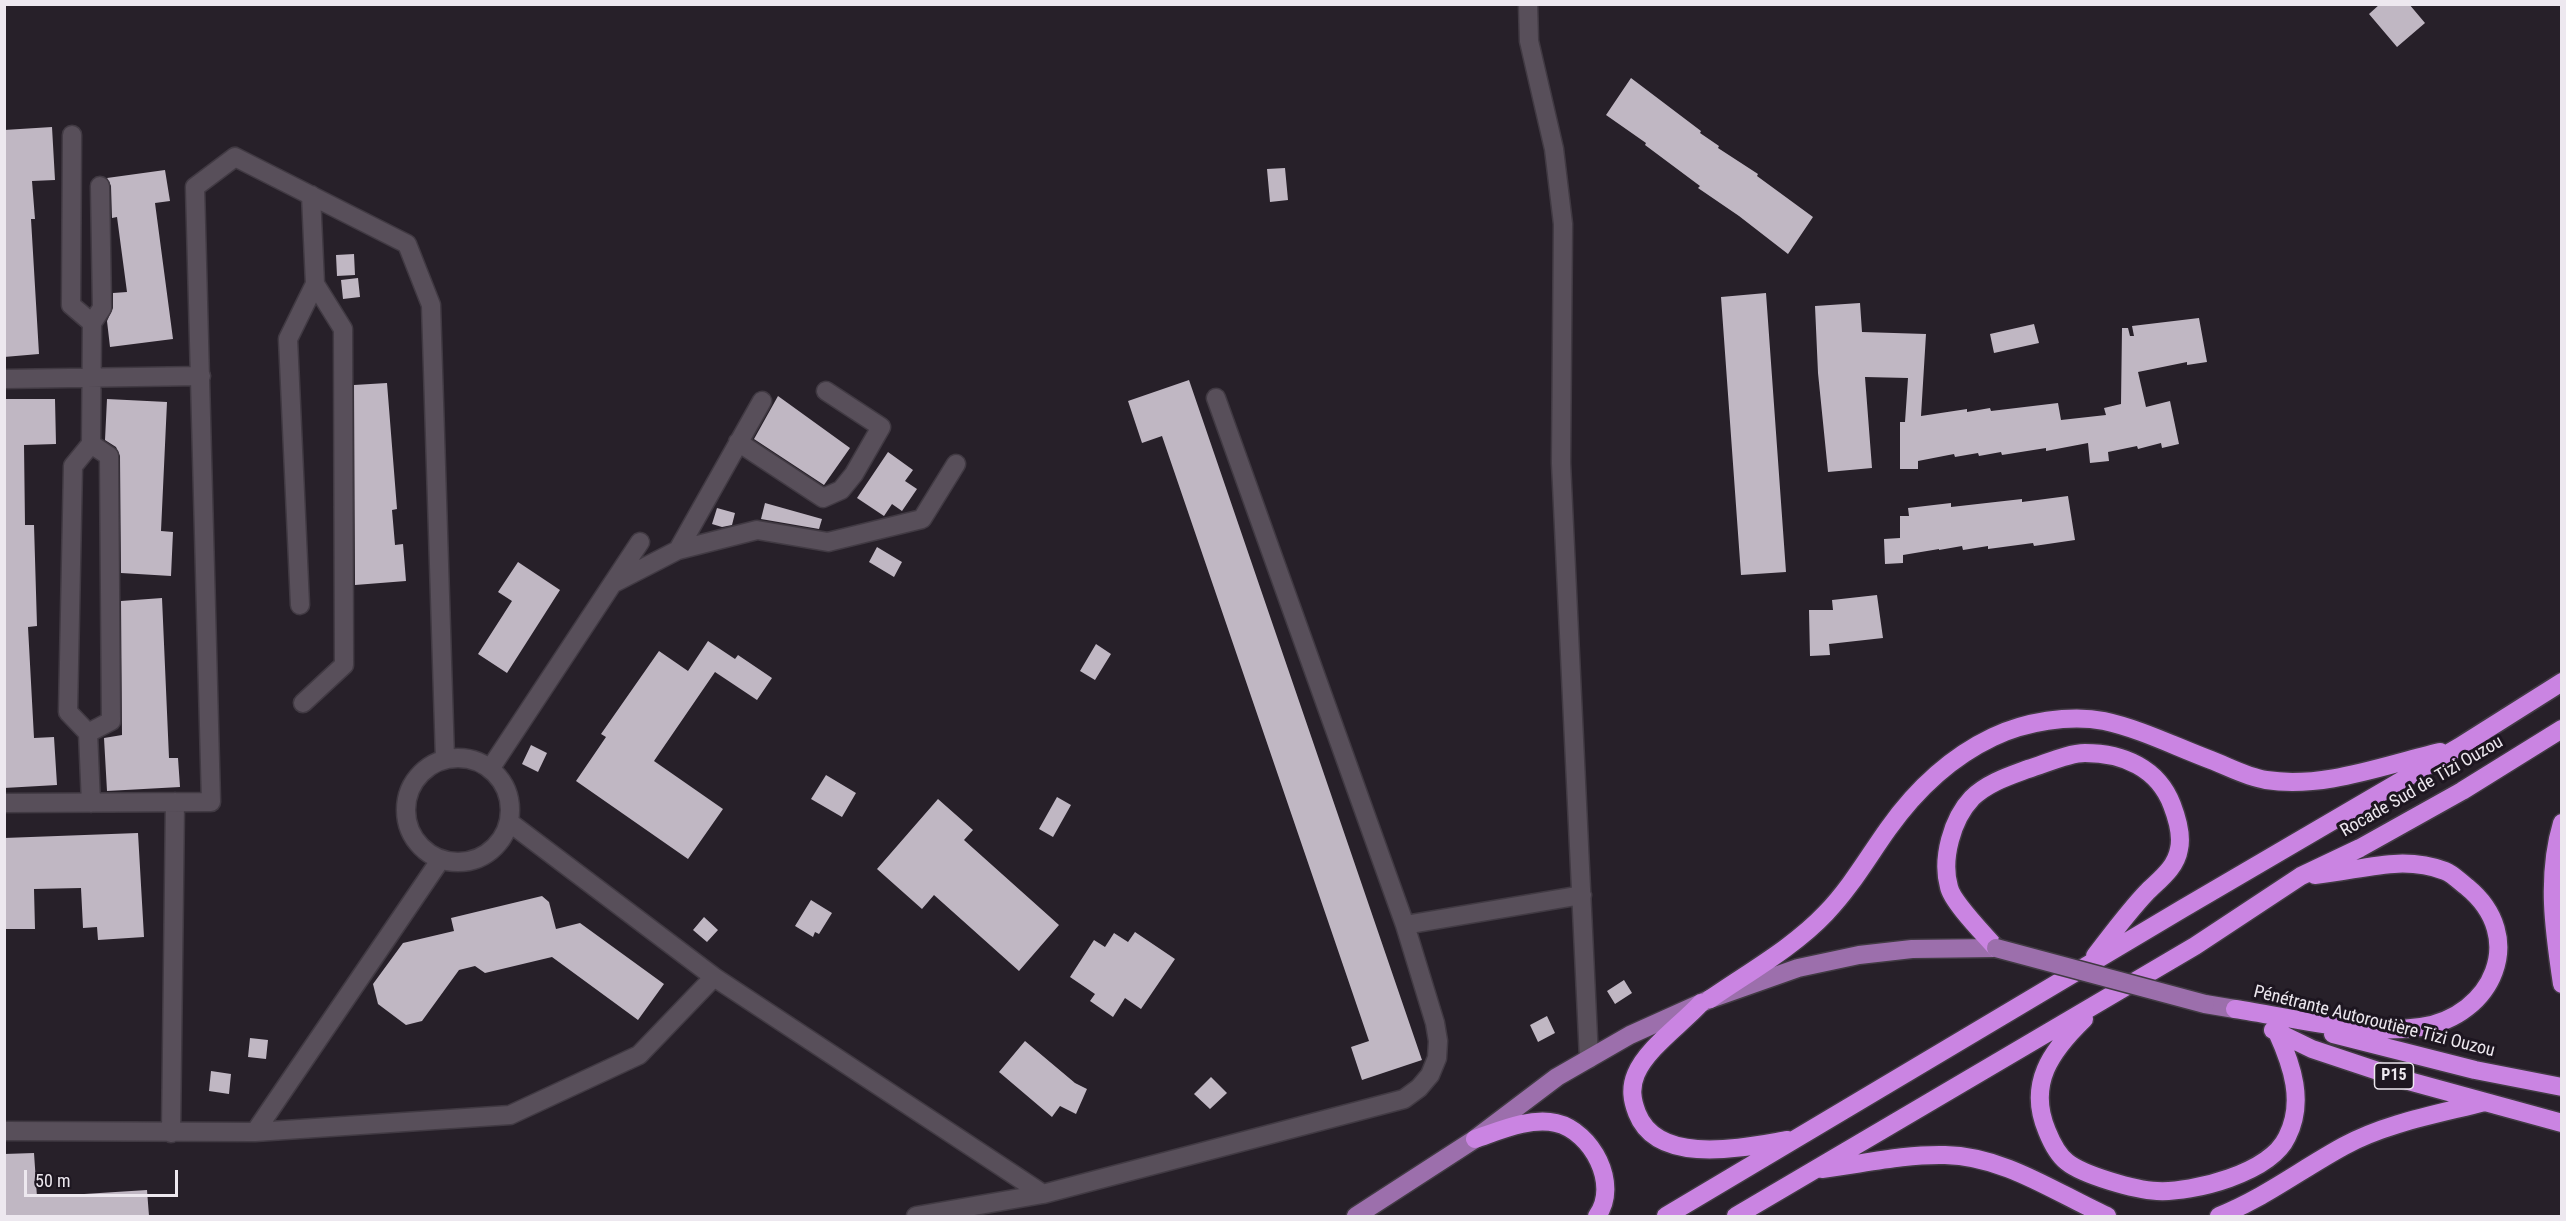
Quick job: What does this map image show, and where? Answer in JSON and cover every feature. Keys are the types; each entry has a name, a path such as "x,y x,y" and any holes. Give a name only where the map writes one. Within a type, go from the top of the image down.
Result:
{"highway":[{"path":"1666,1216 2459,747 2559,684"},
{"path":"1801,1137 1750,1146 1690,1149 1661,1140 1641,1124 1631,1099 1636,1074 1644,1060 1706,1001 1788,945 1826,913 1859,873 1889,828 1920,789 1953,762 1994,736 2029,725 2065,720 2103,721 2140,733 2251,777 2294,782 2332,779 2459,747"},
{"name":"Rocade Sud de Tizi Ouzou","path":"2102,1002 2195,946 2301,876 2360,848 2462,791 2562,729"},
{"path":"1996,948 1949,889 1946,863 1949,846 1961,814 1973,798 2002,778 2083,753 2121,758 2142,767 2155,776 2169,795 2178,819 2179,850 2166,875 2148,891 2088,965"},
{"path":"2562,823 2556,843 2552,884 2562,984"},
{"path":"2235,1009 2344,1026 2379,1029 2421,1027 2446,1020 2463,1011 2491,984 2499,957 2496,931 2486,908 2475,894 2447,871 2416,864 2374,864 2338,873 2301,876"},
{"path":"2102,1002 2056,1049 2045,1069 2039,1095 2041,1116 2050,1140 2067,1162 2108,1181 2133,1189 2158,1191 2194,1187 2230,1178 2258,1166 2287,1139 2293,1116 2295,1092 2290,1061 2277,1032"},
{"path":"1736,1216 2102,1002"},
{"name":"Pénétrante Autoroutière Tizi Ouzou","path":"2235,1009 2306,1047 2405,1080 2562,1123"},
{"name":"Pénétrante Autoroutière Tizi Ouzou","path":"2235,1009 2475,1070 2562,1087"},
{"path":"2219,1216 2249,1204 2343,1146 2368,1135 2487,1101"},
{"path":"1475,1139 1535,1122 1557,1123 1572,1131 1589,1145 1601,1164 1605,1188 1597,1216"},
{"path":"1814,1170 1946,1154 1985,1161 2020,1173 2107,1216"}],"main road":[{"path":"1356,1216 1475,1139 1557,1077 1630,1035 1706,1001 1798,968 1859,955 1912,949 1996,948 2205,1004 2235,1009"}],"street":[{"path":"1528,4 1529,41 1554,148 1563,224 1561,463 1589,1059"},
{"path":"72,135 71,305 92,323"},
{"path":"4,802 211,802 195,187 235,157 407,244 431,305 445,759"},
{"path":"91,803 88,733 68,712 73,466 91,444 92,323 102,308 100,186"},
{"path":"300,605 288,339 315,284 311,195"},
{"path":"303,703 344,665 343,329 315,284"},
{"path":"4,379 201,376"},
{"path":"738,442 823,498 841,490 854,474 881,426 826,391"},
{"path":"916,1216 1043,1194 1387,1104 1404,1099 1419,1088 1434,1066 1438,1041 1405,925 1216,398"},
{"path":"678,550 762,401"},
{"path":"88,733 111,722 109,456 91,444"},
{"path":"612,584 678,550 757,530 828,542 922,519 956,464"},
{"path":"490,769 639,542"},
{"path":"463,758 480,762 490,769 505,787 510,804 509,822 502,838 491,851 475,860 457,862 441,860 427,851 415,839 408,824 406,808 410,791 418,777 430,766 445,759 463,758"},
{"path":"171,1132 176,802"},
{"path":"509,822 714,977 1043,1194"},
{"path":"255,1132 441,860"},
{"path":"1405,925 1582,895"},
{"path":"4,1131 255,1132 510,1116 639,1054 714,977"}],"building":[{"path":"2380,4 2409,4 2425,23 2397,47 2369,14"},
{"path":"1631,78 1701,131 1700,133 1719,146 1718,148 1758,174 1757,176 1813,217 1788,254 1698,188 1700,186 1645,145 1646,143 1606,115"},
{"path":"52,127 55,180 32,181 35,219 31,219 39,354 4,357 4,130"},
{"path":"1285,168 1288,200 1270,202 1267,169"},
{"path":"165,170 170,201 155,203 173,339 110,347 107,321 113,308 113,293 127,292 117,217 112,218 111,186 107,178"},
{"path":"354,254 355,275 337,276 336,255"},
{"path":"358,278 360,297 343,299 341,280"},
{"path":"1766,293 1786,572 1741,575 1721,297"},
{"path":"1860,303 1862,332 1926,334 1921,416 1967,409 1967,412 1990,408 1991,411 2058,403 2061,420 2106,415 2104,408 2121,404 2122,328 2128,328 2130,336 2134,336 2132,326 2199,318 2207,362 2187,365 2187,362 2138,372 2146,407 2170,401 2179,444 2162,448 2161,443 2138,449 2137,446 2108,452 2109,461 2090,463 2088,443 2046,451 2046,448 2002,455 2001,452 1955,457 1954,454 1918,461 1918,469 1900,469 1900,422 1905,422 1908,378 1865,377 1872,468 1828,472 1818,373 1815,306"},
{"path":"2034,324 2039,343 1994,353 1990,334"},
{"path":"1189,380 1422,1060 1362,1080 1351,1047 1369,1041 1162,436 1142,443 1128,401"},
{"path":"387,383 397,509 392,510 395,545 403,544 406,581 355,585 354,385"},
{"path":"778,396 850,448 824,485 754,439"},
{"path":"4,399 55,399 56,444 24,445 25,525 34,525 37,626 28,627 34,738 54,737 57,785 4,788"},
{"path":"107,399 167,402 161,531 173,532 171,576 121,573 120,456 116,447 105,440"},
{"path":"888,452 913,470 905,481 917,489 902,511 892,504 884,516 857,498"},
{"path":"2068,496 2075,540 1988,549 1988,546 1963,550 1962,546 1903,555 1903,563 1885,564 1884,539 1900,538 1900,516 1909,516 1908,508 1951,503 1951,507 2022,499 2022,502"},
{"path":"765,503 822,519 819,529 761,519"},
{"path":"717,508 735,513 732,525 722,527 712,524"},
{"path":"877,547 902,562 894,577 869,562"},
{"path":"518,562 560,590 507,673 478,654 512,601 498,592"},
{"path":"1877,595 1883,638 1829,644 1830,655 1810,656 1809,610 1833,610 1832,600"},
{"path":"162,598 169,758 178,758 180,787 107,791 104,738 122,735 121,601"},
{"path":"708,641 735,659 738,655 772,678 757,700 715,672 654,761 723,809 688,859 576,781 606,737 601,734 659,651 688,671"},
{"path":"1096,644 1111,654 1095,680 1080,671"},
{"path":"531,745 547,753 538,772 522,764"},
{"path":"826,775 856,793 842,817 811,799"},
{"path":"1057,797 1071,805 1053,837 1039,829"},
{"path":"938,799 973,830 964,840 1059,925 1019,971 934,895 922,909 877,869"},
{"path":"138,833 144,937 98,940 97,927 83,928 81,888 34,889 35,929 4,929 4,838"},
{"path":"542,896 549,902 556,929 580,923 664,984 638,1020 552,957 485,973 475,966 459,970 422,1021 406,1025 378,1004 373,984 403,943 454,931 451,918"},
{"path":"811,900 832,913 819,934 815,932 813,937 795,926"},
{"path":"704,917 718,930 707,942 693,930"},
{"path":"1135,932 1175,959 1141,1009 1125,998 1113,1017 1090,1001 1095,994 1070,977 1094,940 1105,947 1114,933 1128,942"},
{"path":"1624,980 1632,993 1615,1004 1607,991"},
{"path":"1547,1016 1555,1033 1538,1042 1530,1025"},
{"path":"250,1038 268,1040 266,1059 248,1057"},
{"path":"1025,1041 1075,1083 1087,1089 1076,1114 1060,1106 1052,1117 999,1072"},
{"path":"211,1071 231,1074 229,1094 209,1091"},
{"path":"1211,1077 1227,1093 1210,1109 1194,1094"},
{"path":"34,1153 37,1197 147,1190 149,1216 4,1216 4,1154"}]}
